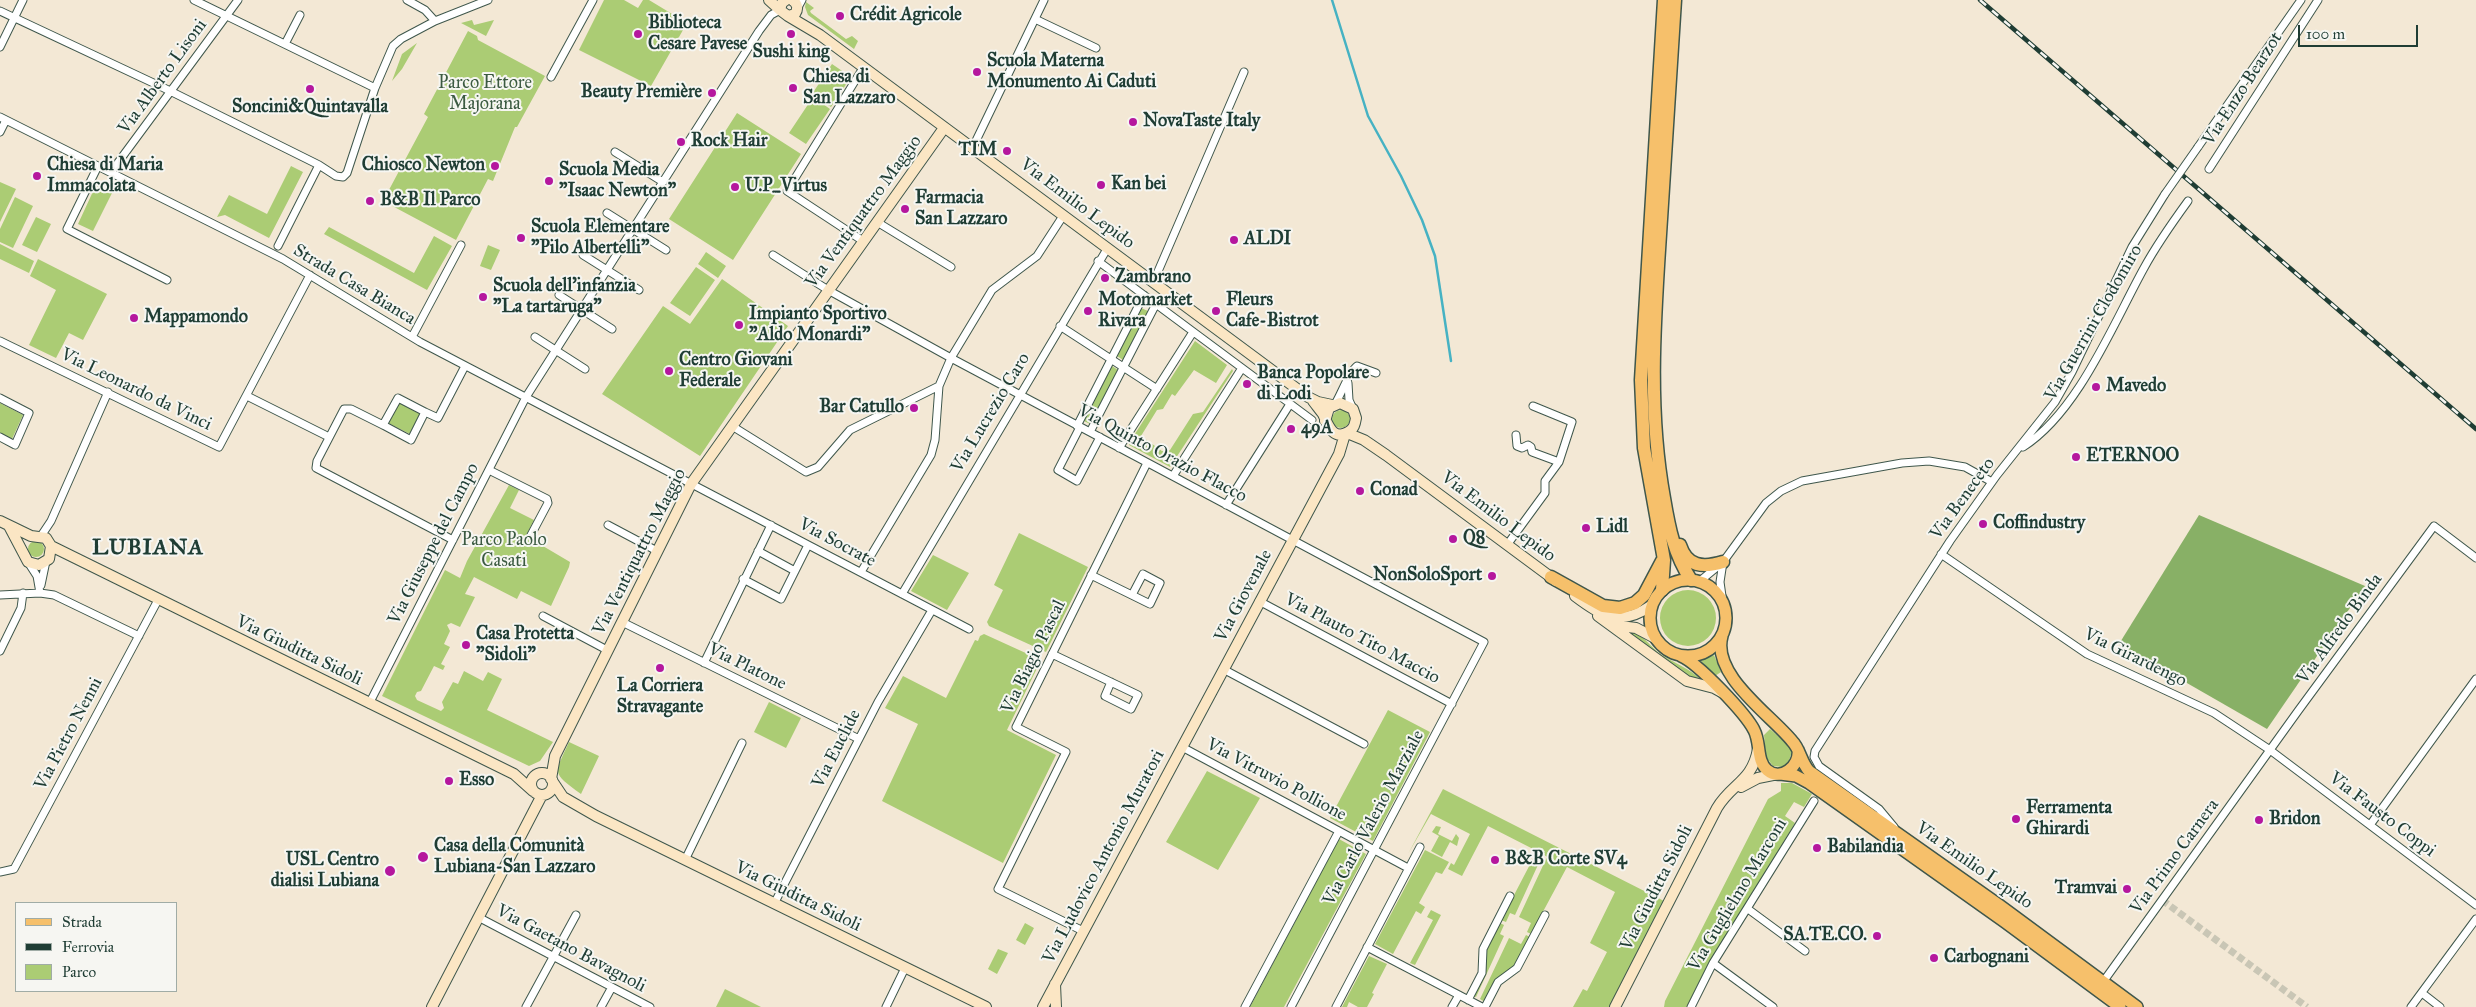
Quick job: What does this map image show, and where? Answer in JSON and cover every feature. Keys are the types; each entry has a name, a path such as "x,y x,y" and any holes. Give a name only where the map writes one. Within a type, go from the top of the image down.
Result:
{"highway":[{"path":"1664,0 1652,386 1656,444 1675,550 1695,581"},
{"path":"1662,590 1665,569 1644,448 1641,397 1642,346 1676,0"},
{"path":"1664,495 1670,508 1682,549 1687,558 1703,566 1723,562"},
{"path":"1550,577 1603,606 1615,609 1626,607 1637,602 1648,590 1660,567 1662,548"}],"main road":[{"path":"1695,581 1711,588 1723,602 1726,620 1722,636 1715,645 1700,654 1677,655 1667,650 1655,638 1650,620 1652,605 1662,590 1676,582 1695,581"},
{"name":"Via Emilio Lepido","path":"1722,636 1721,652 1729,671 1762,712 1797,747 1804,765 1811,772 2137,1007"},
{"name":"Via Emilio Lepido","path":"1677,655 1692,662 1751,725 1759,743 1761,760 1764,766 1772,773 1793,775 1806,781 2005,922 2120,1007"},
{"path":"1780,774 1795,765 1797,747"}],"street":[{"path":"0,47 23,0"},
{"path":"194,0 375,88"},
{"name":"Via Alberto Lisoni","path":"111,172 238,0"},
{"path":"407,0 426,10 435,21"},
{"path":"0,11 171,92 319,165 336,176 343,177 347,173 375,88 393,46 401,39 435,21 488,0"},
{"path":"551,77 593,0"},
{"name":"Via Emilio Lepido","path":"768,0 793,15 797,3"},
{"path":"783,9 781,5 786,0"},
{"path":"972,149 1044,0"},
{"name":"Via Beneceto","path":"1908,841 1881,811 1824,770 1814,757 1816,750 1942,554 1992,482 2042,420 2061,392 2132,246 2165,194 2301,0"},
{"name":"Via Enzo Bearzot","path":"2209,169 2318,0"},
{"name":"Via Emilio Lepido","path":"797,3 820,35"},
{"name":"Via Emilio Lepido","path":"783,9 1313,401"},
{"name":"Via Giuseppe del Campo","path":"369,704 526,397 762,26 771,15 783,9"},
{"path":"285,44 300,14"},
{"path":"1035,19 1096,48"},
{"path":"863,68 787,191 863,241"},
{"path":"1153,283 1244,72"},
{"path":"0,132 3,118"},
{"name":"Strada Casa Bianca","path":"3,118 266,250 412,337 691,484"},
{"name":"Via Ventiquattro Maggio","path":"538,774 555,756 691,484 944,128"},
{"path":"615,152 662,182"},
{"path":"278,246 319,165"},
{"path":"98,166 66,229 168,280"},
{"name":"Via Guerrini Clodomiro","path":"2016,451 2043,432 2076,390 2151,255 2188,201"},
{"path":"607,213 666,250"},
{"path":"861,572 931,455 935,440 939,386 951,358 992,290 1037,256 1063,216"},
{"path":"876,222 951,267"},
{"path":"412,337 461,245"},
{"name":"Via Lucrezio Caro","path":"902,594 1019,394 1107,249"},
{"path":"583,254 639,290"},
{"name":"Via Quinto Orazio Flacco","path":"773,255 828,290 951,358 1484,642"},
{"name":"Via Emilio Lepido","path":"1098,262 1312,420"},
{"name":"Via Leonardo da Vinci","path":"0,341 219,447 310,275"},
{"path":"1100,438 1077,481 1058,470 1144,295"},
{"path":"559,296 612,329"},
{"path":"1090,432 1156,304"},
{"path":"1060,326 1157,389"},
{"path":"1119,448 1193,332"},
{"path":"535,337 586,369"},
{"path":"383,425 398,398 438,418 465,366"},
{"path":"1327,426 1326,412 1334,404 1352,369 1356,366 1376,373"},
{"path":"1172,476 1242,368"},
{"path":"1348,380 1349,400 1353,409"},
{"path":"732,426 806,472 818,467 850,430 939,386"},
{"path":"22,547 50,521 108,392"},
{"path":"247,396 329,437"},
{"path":"0,398 29,414 15,444 0,437"},
{"path":"1313,401 1334,404 1345,403 1353,409"},
{"path":"1313,401 1335,444 1334,460"},
{"path":"1226,505 1290,404"},
{"path":"1507,545 1545,493 1546,481 1559,462 1572,422 1534,406"},
{"path":"425,412 411,440 346,408 342,412 315,464 318,471 453,540"},
{"name":"Via Emilio Lepido","path":"1353,409 1356,424 1363,436 1592,608 1611,617 1622,619 1635,616 1652,605"},
{"path":"1346,433 1356,424"},
{"name":"Via Emilio Lepido","path":"1327,426 1340,434 1346,433 1364,440 1384,453"},
{"name":"Via Giovenale","path":"1182,746 1334,460 1339,454 1346,433"},
{"path":"1516,435 1517,446 1522,448 1531,447 1532,452 1559,462"},
{"path":"1695,581 1723,562 1766,503 1782,491 1802,481 1902,463 1929,461 1948,462 1969,468 1992,482"},
{"name":"Via Biagio Pascal","path":"1083,931 998,889 1066,752 1016,727 1147,463"},
{"path":"489,470 547,499 548,503 531,535"},
{"name":"Via Socrate","path":"691,484 969,629"},
{"name":"Via Giuditta Sidoli","path":"4,524 36,536 49,554 71,556 514,774 538,794 596,816"},
{"name":"Via Giuditta Sidoli","path":"4,524 22,547 23,556 28,562 40,565 49,554"},
{"path":"608,525 657,551"},
{"path":"704,663 743,579 771,526"},
{"name":"Via Alfredo Binda","path":"2270,750 2434,526 2476,558"},
{"path":"743,579 781,599 808,545"},
{"path":"758,551 795,571"},
{"path":"40,592 49,554"},
{"name":"Via Girardengo","path":"1942,554 2087,654 2214,713 2270,750"},
{"path":"28,562 37,576 40,592"},
{"path":"1723,562 1720,582 1723,602"},
{"path":"1091,575 1150,604 1160,583 1142,574 1132,595"},
{"path":"0,595 40,592 54,595 138,636"},
{"path":"0,651 21,608 23,593"},
{"name":"Via Pietro Nenni","path":"0,872 14,869 158,600"},
{"name":"Via Plauto Tito Maccio","path":"1259,601 1452,704"},
{"name":"Via Emilio Lepido","path":"1592,608 1595,614 1687,681 1714,688 1723,694"},
{"name":"Via Euclide","path":"774,904 859,740 932,610"},
{"path":"543,616 607,650"},
{"name":"Via Platone","path":"622,622 859,740"},
{"path":"1611,625 1636,628 1655,638"},
{"name":"Via Carlo Valerio Marziale","path":"1291,1007 1484,642"},
{"path":"1052,654 1111,682 1138,695 1131,708 1105,696 1111,682"},
{"path":"1223,669 1364,744"},
{"path":"2370,824 2476,679"},
{"name":"Via Giuditta Sidoli","path":"1735,789 1753,768 1759,743"},
{"path":"685,860 742,744"},
{"name":"Via Ludovico Antonio Muratori","path":"1043,1007 1182,746"},
{"name":"Via Vitruvio Pollione","path":"1182,746 1408,868"},
{"name":"Via Fausto Coppi","path":"2270,750 2476,905"},
{"name":"Via Primo Carnera","path":"2103,982 2270,750"},
{"name":"Via Ventiquattro Maggio","path":"552,780 555,756"},
{"name":"Via Giuditta Sidoli","path":"514,774 546,774 563,797 596,816 986,1007"},
{"path":"432,1007 527,821 538,794 532,781 538,774"},
{"name":"Via Giuditta Sidoli","path":"1615,1007 1724,797 1735,789 1758,778 1780,774"},
{"path":"538,794 550,792 552,780"},
{"name":"Via Guglielmo Marconi","path":"1691,1007 1713,964 1814,801"},
{"path":"1245,1007 1339,831"},
{"path":"1336,1007 1420,847"},
{"path":"1468,1000 1482,973 1483,949 1510,896"},
{"path":"1748,908 1805,951"},
{"path":"1367,947 1484,1007 1498,982 1517,968 1545,915"},
{"path":"526,1007 576,916"},
{"name":"Via Gaetano Bavagnoli","path":"478,917 650,1007"},
{"path":"2411,1007 2476,919"},
{"path":"1713,964 1773,1007"},
{"path":"886,1007 905,968"},
{"name":"Via Ludovico Antonio Muratori","path":"1055,983 1056,1007"},
{"path":"601,1007 612,987"},
{"path":"2422,993 2440,1007"},
{"path":"1452,1007 1459,995"}],"green space":[{"path":"604,0 624,0 638,8 643,0 649,0 687,23 651,86 579,50"},
{"path":"806,2 814,8 810,11 811,13 846,39 852,36 858,41 854,49 808,15 805,7"},
{"path":"472,20 474,25 494,20 486,36 461,23"},
{"name":"Parco Ettore Majorana","path":"468,31 477,36 478,40 545,76 517,127 515,127 493,181 488,179 456,240 383,201 428,117 424,114"},
{"path":"417,43 402,69 392,81 402,54"},
{"path":"832,64 851,77 831,107 812,94"},
{"path":"813,97 830,109 806,144 789,133"},
{"name":"U.P_Virtus","path":"737,113 801,154 733,260 669,219"},
{"path":"291,166 303,172 269,238 225,215 217,217 229,195 267,214"},
{"path":"0,182 16,189 0,222"},
{"path":"96,185 112,193 93,231 78,224"},
{"path":"15,197 33,206 13,248 0,242 0,229"},
{"path":"36,217 51,224 37,252 22,245"},
{"path":"329,227 414,273 434,236 452,246 427,290 324,234"},
{"path":"0,244 34,261 29,273 0,259"},
{"path":"488,245 500,250 491,270 480,266"},
{"path":"706,252 726,266 718,278 698,264"},
{"path":"38,259 107,294 83,340 69,333 56,358 29,345 56,290 30,276"},
{"path":"696,267 715,280 690,316 670,303"},
{"path":"722,279 788,326 700,456 602,394 663,306 690,324"},
{"path":"1141,308 1148,311 1123,360 1117,356"},
{"path":"1195,341 1227,365 1216,383 1194,370 1175,396 1172,394 1163,409 1157,410 1141,436 1162,451 1170,450 1193,414 1203,412 1232,369 1233,371 1170,467 1129,445 1129,443"},
{"path":"1112,366 1118,370 1090,424 1084,421"},
{"path":"0,403 23,415 12,439 0,433"},
{"path":"399,403 420,414 410,434 388,423"},
{"path":"1341,410 1347,413 1350,419 1347,425 1341,428 1335,425 1332,419 1335,413"},
{"name":"Parco Paolo Casati","path":"509,485 519,490 510,508 534,520 526,536 570,562 569,567 551,606 521,591 517,599 474,577 465,594 475,597 460,627 451,623 447,625 450,631 444,644 450,647 441,664 445,666 443,670 434,666 421,691 417,692 415,696 417,700 441,711 444,708 442,702 453,682 458,684 464,671 483,681 488,672 502,679 487,710 553,742 540,761 529,766 382,696 445,570 460,578 467,561"},
{"path":"2199,515 2365,586 2267,729 2119,644"},
{"path":"1019,533 1088,567 1046,652 989,626 987,622 1003,590 994,585"},
{"path":"33,541 39,541 44,546 42,555 33,557 28,552 28,546"},
{"path":"933,555 969,573 947,610 911,591"},
{"path":"1688,590 1699,592 1708,598 1714,607 1716,618 1714,629 1708,638 1699,644 1688,646 1677,644 1668,638 1662,629 1660,618 1662,607 1668,598 1677,592"},
{"path":"1624,629 1637,633 1662,655 1687,669 1701,680 1694,681"},
{"path":"984,634 1041,660 1007,730 1056,755 1003,863 882,801 918,724 885,708 903,676 946,698 975,640 978,641 980,636"},
{"path":"1714,655 1721,672 1715,676 1701,661"},
{"path":"769,702 801,718 786,748 754,732"},
{"path":"1388,710 1430,732 1373,841 1330,818"},
{"path":"1770,729 1792,751 1789,761 1783,767 1773,766 1766,757 1764,735"},
{"path":"569,742 599,756 581,794 564,781 558,772 560,761"},
{"path":"1207,771 1260,798 1218,870 1166,842"},
{"path":"1781,783 1792,783 1812,794 1804,807 1794,802 1785,816 1795,823 1707,969 1687,1007 1664,1007 1665,1001 1768,799 1781,791"},
{"path":"1443,789 1664,901 1610,1007 1573,1007 1583,989 1587,991 1607,952 1590,943 1615,892 1567,867 1531,934 1527,932 1531,923 1519,917 1547,857 1543,854 1515,915 1510,913 1506,922 1501,920 1537,851 1488,826 1462,876 1448,869 1451,863 1454,865 1470,834 1431,814 1408,854"},
{"path":"1436,826 1441,827 1438,834 1452,841 1456,834 1459,838 1457,846 1450,842 1442,857 1431,851 1439,836 1432,832"},
{"path":"1339,839 1366,854 1284,1007 1250,1007"},
{"path":"1425,850 1449,862 1442,874 1436,872 1419,903 1425,907 1421,914 1416,911 1393,954 1375,944"},
{"path":"1431,910 1441,915 1415,965 1410,963 1433,920 1427,917"},
{"path":"1025,923 1034,928 1025,945 1016,940"},
{"path":"1500,923 1504,925 1500,934 1504,936 1476,997 1473,996 1485,951"},
{"path":"1526,935 1530,937 1515,966 1485,1002 1480,999 1509,938 1521,944"},
{"path":"998,949 1008,953 997,974 988,969"},
{"path":"1369,956 1387,964 1372,993 1374,994 1367,1007 1358,1007 1349,1002 1347,1007 1342,1007"},
{"path":"725,989 761,1007 716,1007"}],"waterway":[{"path":"1332,0 1368,116 1401,176 1422,220 1435,256 1451,361"}],"tunnel":[{"path":"2162,900 2307,1007"}],"railway":[{"path":"1980,0 2476,429"}],"place":[{"name":"Crédit Agricole","path":"840,16"},
{"name":"Biblioteca Cesare Pavese","path":"638,34"},
{"name":"Sushi king","path":"791,34"},
{"name":"Scuola Materna Monumento Ai Caduti","path":"977,72"},
{"name":"Chiesa di San Lazzaro","path":"793,88"},
{"name":"Soncini&Quintavalla","path":"310,89"},
{"name":"Beauty Première","path":"712,93"},
{"name":"NovaTaste Italy","path":"1133,122"},
{"name":"Rock Hair","path":"681,142"},
{"name":"TIM","path":"1007,151"},
{"name":"Chiosco Newton","path":"495,166"},
{"name":"Chiesa di Maria Immacolata","path":"37,176"},
{"name":"Scuola Media \"Isaac Newton\"","path":"549,181"},
{"name":"Kan bei","path":"1101,185"},
{"name":"U.P_Virtus","path":"735,187"},
{"name":"B&B Il Parco","path":"370,201"},
{"name":"Farmacia San Lazzaro","path":"905,209"},
{"name":"Scuola Elementare \"Pilo Albertelli\"","path":"521,238"},
{"name":"ALDI","path":"1234,240"},
{"name":"Zambrano","path":"1105,278"},
{"name":"Scuola dell'infanzia \"La tartaruga\"","path":"483,297"},
{"name":"Motomarket Rivara","path":"1088,311"},
{"name":"Fleurs Cafe-Bistrot","path":"1216,311"},
{"name":"Mappamondo","path":"134,318"},
{"name":"Impianto Sportivo \"Aldo Monardi\"","path":"739,325"},
{"name":"Centro Giovani Federale","path":"669,371"},
{"name":"Banca Popolare di Lodi","path":"1247,384"},
{"name":"Mavedo","path":"2096,387"},
{"name":"Bar Catullo","path":"914,408"},
{"name":"49A","path":"1291,429"},
{"name":"ETERNOO","path":"2076,457"},
{"name":"Conad","path":"1360,491"},
{"name":"Coffindustry","path":"1983,524"},
{"name":"Lidl","path":"1586,528"},
{"name":"Q8","path":"1453,539"},
{"name":"NonSoloSport","path":"1492,576"},
{"name":"Casa Protetta \"Sidoli\"","path":"466,645"},
{"name":"La Corriera Stravagante","path":"660,668"},
{"name":"Esso","path":"449,781"},
{"name":"Ferramenta Ghirardi","path":"2016,819"},
{"name":"Bridon","path":"2259,820"},
{"name":"Babilandia","path":"1817,848"},
{"name":"Casa della Comunità Lubiana-San Lazzaro","path":"423,857"},
{"name":"B&B Corte SV4","path":"1495,860"},
{"name":"USL Centro dialisi Lubiana","path":"390,871"},
{"name":"Tramvai","path":"2127,889"},
{"name":"SA.TE.CO.","path":"1877,936"},
{"name":"Carbognani","path":"1934,958"}],"district":[{"name":"LUBIANA","path":"148,549"}]}
